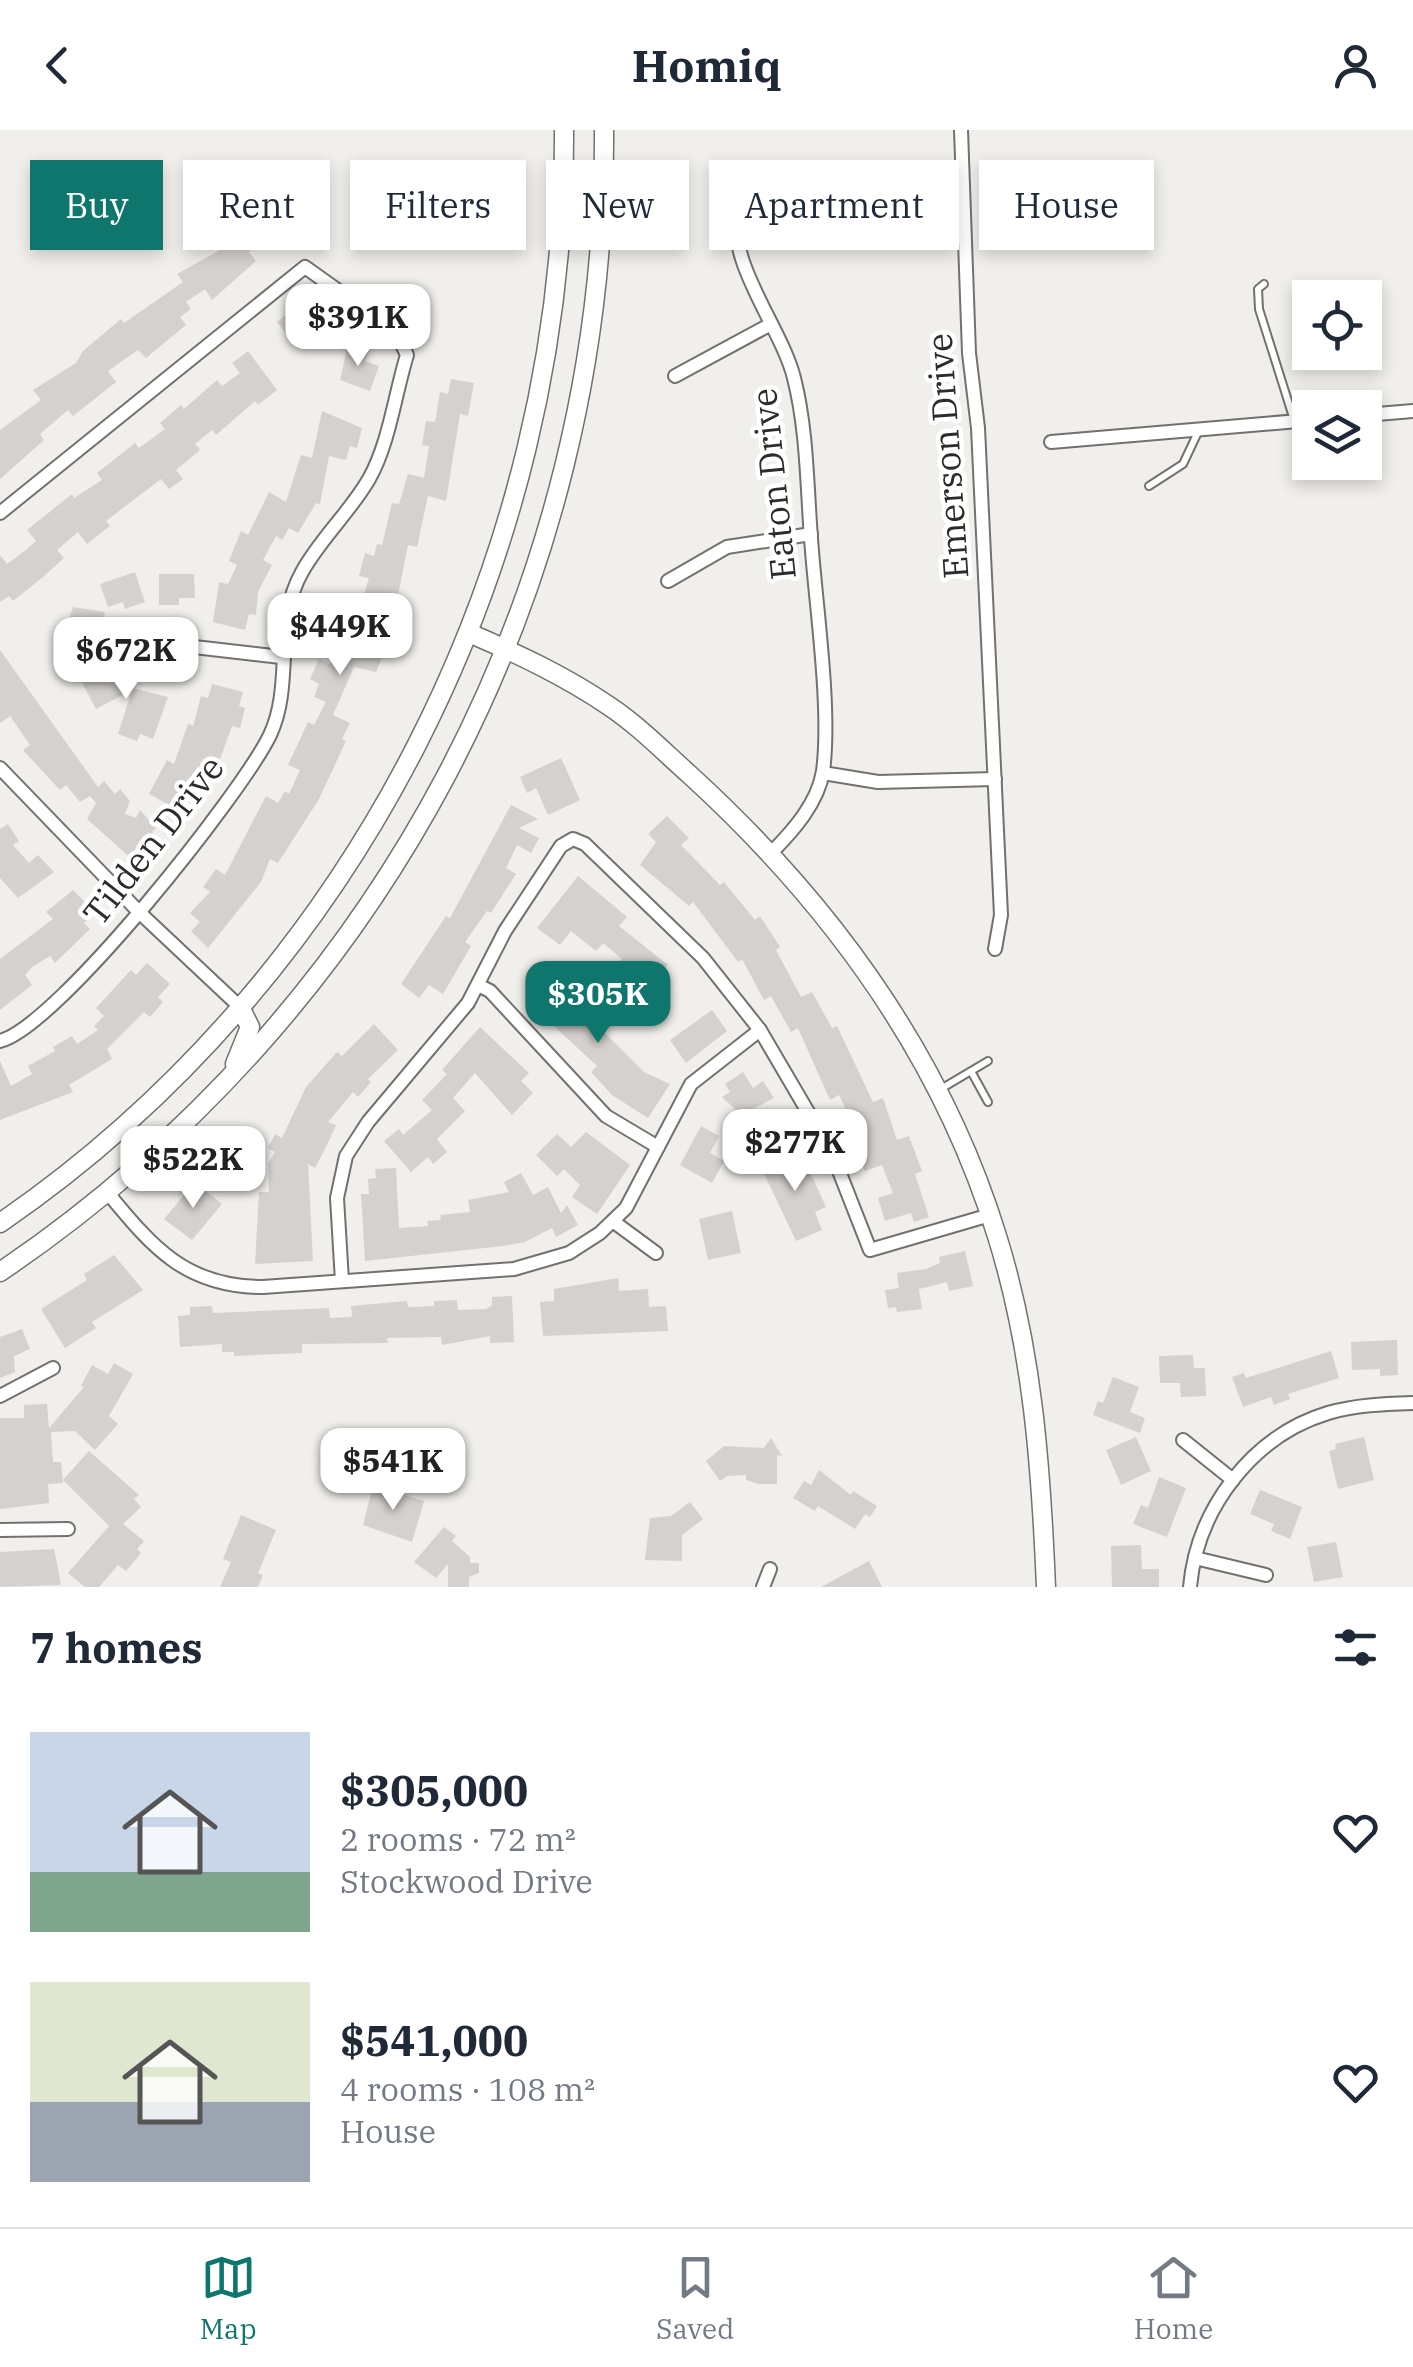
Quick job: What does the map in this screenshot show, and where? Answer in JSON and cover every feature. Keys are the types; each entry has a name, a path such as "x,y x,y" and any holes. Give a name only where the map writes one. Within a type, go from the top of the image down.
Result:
{"main road":[{"path":"0,1223 117,1132 240,1007 294,942 362,842 420,743 469,632 521,476 542,384 558,273 564,130"},
{"path":"0,1272 107,1192 229,1079 297,1002 372,902 437,796 487,699 548,528 581,393 598,275 604,130"},
{"path":"469,632 586,690 640,729 771,853 854,954 938,1090 990,1215 1033,1395 1046,1587"},
{"path":"229,1079 250,1027 240,1007"}],"street":[{"name":"Emerson Drive","path":"961,130 969,353 978,428 995,778 1000,927 995,949"},
{"name":"Eaton Drive","path":"771,853 804,814 822,773 810,534 799,402 788,360 744,259 736,218 738,208 747,203 961,197"},
{"name":"Tilden Drive","path":"0,514 305,267 396,332 407,356 370,477 301,573 286,615 281,695 270,734 140,912 86,971 0,1042"},
{"path":"675,376 771,324"},
{"path":"1382,414 1413,411"},
{"path":"1051,442 1292,421"},
{"path":"668,580 727,547 810,534"},
{"path":"151,642 282,656"},
{"path":"0,768 140,912 240,1007"},
{"path":"822,773 898,782 995,778"},
{"path":"342,1281 336,1213 346,1156 478,984 505,931 560,846 574,839 586,844 675,928 760,1030 832,1153 870,1250 990,1215"},
{"path":"478,984 490,991 606,1116 658,1147"},
{"path":"107,1192 155,1246 204,1280 242,1287 534,1266 585,1244 614,1222 639,1190 691,1084 760,1030"},
{"path":"614,1222 656,1252"},
{"path":"0,1396 53,1368"},
{"path":"1190,1587 1194,1558 1210,1516 1233,1480 1262,1450 1304,1423 1351,1408 1413,1403"},
{"path":"1183,1440 1233,1480"},
{"path":"0,1530 68,1528"},
{"path":"1194,1558 1266,1576"},
{"path":"763,1587 770,1569"}],"lane":[{"path":"1264,284 1258,288 1259,310 1292,400"},
{"path":"1149,486 1184,464 1200,429"},
{"path":"938,1090 988,1062"},
{"path":"972,1073 988,1102"}],"building":[{"path":"251,250 256,261 212,300 205,289 186,302 191,309 180,317 186,325 146,358 138,350 108,371 116,382 73,416 68,410 40,434 44,440 0,479 0,430 41,400 33,390 76,363 83,351 121,319 124,323 183,282 177,274 218,251"},
{"path":"295,307 305,320 313,314 326,331 297,348 277,322"},
{"path":"348,344 369,351 365,361 379,366 370,391 340,380"},
{"path":"248,351 277,390 258,405 255,401 216,435 212,430 195,444 200,450 176,470 183,479 169,489 161,479 106,521 110,526 87,544 78,532 57,550 64,558 43,577 13,601 9,596 0,602 0,555 7,564 26,550 36,541 27,530 72,494 74,498 102,480 97,473 135,443 139,448 165,429 160,423 181,405 184,409 217,380 222,386 240,373 232,363"},
{"path":"451,379 474,383 468,416 460,414 446,501 428,496 417,547 408,545 397,601 407,604 398,634 393,632 376,672 354,667 333,715 350,723 342,739 346,741 319,799 278,863 270,859 261,882 208,948 191,931 200,922 190,913 210,892 203,887 216,869 225,875 266,796 278,803 285,791 289,794 300,770 288,765 308,722 314,725 326,702 314,697 319,684 310,679 319,659 330,664 341,637 355,643 369,609 360,606 369,578 359,576 365,553 374,556 377,544 382,545 392,503 399,504 408,474 424,478 429,446 422,445 426,421 435,422 440,392 448,394"},
{"path":"322,411 362,428 357,448 350,446 346,460 329,456 320,504 316,503 298,533 289,528 282,540 276,536 263,560 272,565 258,592 256,615 249,614 245,630 213,622 219,582 228,584 237,565 229,561 241,531 248,535 269,492 286,502 301,455 312,458"},
{"path":"135,572 145,602 125,609 123,602 108,607 100,584"},
{"path":"159,574 194,574 195,598 179,598 179,605 159,605"},
{"path":"73,607 105,612 102,628 109,629 105,649 62,642"},
{"path":"0,650 98,787 104,781 115,794 120,789 130,801 125,814 136,818 140,810 156,828 152,832 165,846 142,868 87,819 96,803 90,796 80,802 66,785 60,790 23,750 30,745 10,716 0,723"},
{"path":"108,662 120,685 168,697 153,739 140,734 137,741 118,734 132,690 96,709 79,677"},
{"path":"212,684 243,692 239,706 245,708 240,728 232,726 216,770 211,769 195,800 189,796 181,811 149,794 167,760 174,764 188,724 193,726 201,696 208,698"},
{"path":"561,758 580,800 548,815 536,788 527,793 520,777"},
{"path":"511,805 538,819 519,828 539,838 531,853 517,845 506,868 516,874 491,913 487,911 465,942 471,946 443,994 429,985 419,998 401,984 446,916 450,918"},
{"path":"667,816 689,838 681,845 720,885 724,882 755,920 760,916 780,947 776,950 801,997 812,992 832,1028 837,1026 873,1102 883,1098 897,1140 909,1136 922,1171 915,1174 929,1217 914,1222 911,1213 885,1221 878,1198 893,1193 882,1165 865,1171 849,1134 854,1132 847,1112 839,1095 830,1100 798,1028 791,1032 771,996 764,1000 742,959 738,962 693,902 689,906 640,865 656,842 648,834"},
{"path":"8,824 19,841 13,845 29,863 38,855 54,872 18,898 0,878 0,829"},
{"path":"578,876 627,917 619,926 668,965 644,990 617,964 622,959 603,943 596,951 571,931 560,945 537,928"},
{"path":"73,890 95,912 84,923 90,929 55,963 50,956 32,967 25,975 32,985 0,1010 0,959 53,919 46,912"},
{"path":"147,963 170,984 158,997 163,1002 150,1017 144,1012 107,1049 112,1059 69,1085 73,1092 0,1120 0,1061 11,1086 32,1074 28,1066 55,1051 53,1047 72,1036 77,1044 98,1030 94,1026 104,1016 96,1008 131,970 136,975"},
{"path":"557,970 572,985 568,989 605,1027 602,1030 644,1072 670,1084 648,1118 612,1095 591,1072 597,1066 527,1001"},
{"path":"712,1010 727,1031 686,1063 670,1040"},
{"path":"374,1024 398,1050 368,1079 371,1082 358,1097 353,1092 328,1122 336,1125 327,1145 315,1168 308,1164 313,1261 255,1264 259,1192 269,1192 268,1164 275,1152 268,1148 275,1134 282,1138 306,1087 337,1052 342,1056"},
{"path":"480,1027 529,1073 521,1081 533,1093 512,1115 475,1073 453,1098 465,1111 437,1139 447,1152 433,1164 428,1157 411,1172 384,1141 399,1129 403,1135 432,1110 422,1100 447,1074 442,1070"},
{"path":"743,1072 753,1088 763,1081 774,1098 741,1115 722,1097 730,1092 725,1084"},
{"path":"701,1126 719,1136 710,1153 724,1161 712,1183 680,1165"},
{"path":"586,1132 630,1165 597,1214 572,1197 580,1185 564,1169 557,1176 536,1155 557,1134 571,1147"},
{"path":"786,1153 790,1163 803,1157 826,1207 815,1212 822,1230 796,1241 760,1165"},
{"path":"396,1168 399,1228 428,1226 427,1221 441,1220 440,1215 470,1212 468,1200 509,1192 504,1182 521,1173 533,1195 548,1187 561,1213 567,1205 578,1225 556,1237 552,1228 525,1242 503,1246 365,1261 361,1194 369,1194 368,1179 376,1178 375,1169"},
{"path":"195,1182 222,1204 192,1240 164,1219"},
{"path":"732,1211 741,1253 708,1260 699,1219"},
{"path":"965,1251 973,1286 949,1291 947,1282 919,1289 922,1309 897,1312 896,1307 888,1308 885,1290 899,1288 897,1273 926,1269 940,1263 939,1257"},
{"path":"114,1255 143,1290 92,1322 96,1328 65,1348 41,1309 87,1280 84,1274"},
{"path":"618,1278 619,1291 648,1289 649,1307 666,1306 668,1331 543,1336 540,1302 554,1301 554,1289"},
{"path":"512,1296 514,1342 490,1343 490,1336 442,1345 441,1337 387,1338 388,1343 302,1344 302,1353 234,1356 234,1352 222,1352 222,1344 180,1347 178,1316 190,1315 190,1307 212,1306 213,1313 329,1308 330,1318 352,1317 351,1306 407,1301 408,1307 457,1300 458,1310 486,1309 492,1305 492,1297"},
{"path":"22,1329 30,1349 14,1356 15,1372 0,1378 0,1337"},
{"path":"1397,1340 1398,1375 1380,1376 1380,1369 1352,1370 1351,1342"},
{"path":"1331,1351 1339,1378 1288,1394 1290,1399 1274,1405 1271,1397 1243,1407 1232,1377 1244,1373 1246,1378"},
{"path":"1193,1355 1194,1368 1205,1368 1206,1396 1181,1397 1180,1383 1160,1383 1159,1356"},
{"path":"114,1363 133,1374 109,1416 118,1424 95,1450 75,1431 51,1432 53,1462 61,1462 63,1483 48,1484 49,1503 0,1509 0,1418 24,1418 24,1405 47,1404 49,1428 84,1387 81,1386 92,1365 108,1374"},
{"path":"1113,1377 1139,1387 1130,1412 1145,1418 1140,1433 1093,1415 1098,1401 1103,1403"},
{"path":"1136,1437 1151,1471 1121,1485 1106,1450"},
{"path":"1364,1437 1374,1480 1338,1489 1329,1451 1336,1449 1335,1444"},
{"path":"771,1438 782,1456 777,1455 777,1484 759,1484 746,1480 746,1475 727,1476 720,1481 706,1461 724,1446 764,1448"},
{"path":"89,1451 139,1495 134,1499 141,1507 123,1524 144,1541 137,1549 141,1553 126,1571 118,1565 99,1587 85,1587 68,1573 109,1526 63,1480"},
{"path":"819,1470 851,1495 853,1491 877,1506 870,1517 865,1514 855,1529 818,1506 815,1511 793,1498 804,1481 811,1485"},
{"path":"1159,1477 1186,1488 1167,1537 1133,1524 1141,1505 1148,1508"},
{"path":"373,1486 424,1501 412,1542 363,1525"},
{"path":"1260,1490 1302,1507 1290,1539 1271,1531 1274,1524 1250,1514"},
{"path":"690,1502 703,1519 682,1535 682,1561 645,1560 650,1518 671,1516"},
{"path":"241,1515 276,1530 258,1573 263,1575 258,1587 220,1587 231,1562 223,1559"},
{"path":"444,1527 456,1536 452,1541 470,1557 470,1563 479,1563 479,1573 469,1577 469,1587 448,1587 448,1564 436,1578 414,1562"},
{"path":"1336,1542 1343,1577 1314,1582 1307,1547"},
{"path":"1141,1545 1142,1569 1159,1569 1159,1587 1112,1587 1111,1546"},
{"path":"54,1549 61,1585 0,1587 0,1552"},
{"path":"869,1561 882,1587 821,1587"}]}
